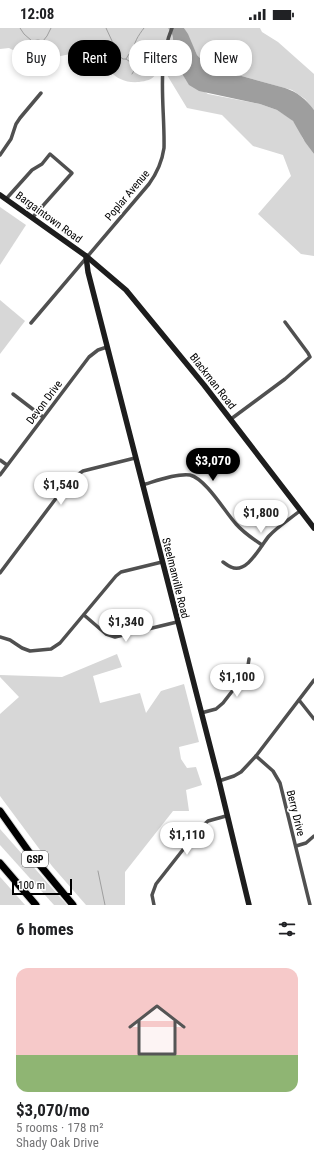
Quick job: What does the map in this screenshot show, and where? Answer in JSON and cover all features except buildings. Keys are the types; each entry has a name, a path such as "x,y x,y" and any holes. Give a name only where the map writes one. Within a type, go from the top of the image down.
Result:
{"highway":[{"name":"GSP","path":"0,811 29,852 73,905"},
{"name":"GSP","path":"0,863 36,905"}],"main road":[{"name":"Bargaintown Road","path":"0,195 86,256"},
{"name":"Steelmanville Road","path":"86,256 88,272 200,713 219,781 226,816 249,905"},
{"name":"Blackman Road","path":"86,256 115,279 131,296 231,419 314,528"}],"street":[{"name":"Poplar Avenue","path":"31,323 86,256 149,184 158,169 164,148 162,73 166,45 172,28"},
{"path":"0,155 11,139 16,124 41,93"},
{"path":"6,199 32,170 42,164 50,154 72,173 32,218"},
{"path":"231,419 286,379 310,357 285,322"},
{"name":"Devon Drive","path":"0,474 89,357 98,350 107,347"},
{"path":"13,394 43,417"},
{"path":"0,573 73,478 83,471 135,458"},
{"path":"0,460 7,465"},
{"path":"142,485 178,476 190,475 195,477 204,484 236,525 262,545"},
{"path":"223,562 233,568 243,567 252,559 273,532 301,510"},
{"path":"0,637 10,640 22,648 30,651 51,649 60,644 116,576 122,572 162,562"},
{"path":"84,615 106,634 115,637 177,622"},
{"path":"200,713 216,709 223,703 247,672 249,659"},
{"path":"219,781 241,772 256,756 314,680"},
{"path":"299,700 314,719"},
{"name":"Berry Drive","path":"256,756 273,771 280,783 310,905"},
{"path":"154,905 152,895 156,884 200,828 208,822 226,816"},
{"path":"296,846 306,843 314,836"}],"shaded area":[{"path":"0,28 168,28 173,38 173,40 129,40 129,76 154,76 146,81 139,82 130,82 116,76 121,76 121,40 68,40 68,54 60,56 60,40 12,40 12,50 9,48 0,49"},
{"path":"168,28 184,28 191,40 173,40 172,34"},
{"path":"184,28 260,28 262,32 278,42 314,74 314,110 305,99 292,90 241,76 252,76 252,40 200,40 200,58 192,45 192,40 190,40"},
{"path":"192,43 200,58 200,76 242,76 285,88 297,94 308,102 314,110 314,154 293,121 277,110 260,104 199,91 189,85 183,76 192,76"},
{"path":"168,76 183,76 186,80 208,94 260,104 277,110 297,125 303,139 314,154 314,256 301,254 258,214 291,176 283,155 253,146 222,115 187,108"},
{"path":"0,207 26,225 0,265"},
{"path":"0,300 25,321 0,354"},
{"path":"117,654 122,667 93,676 100,703 140,693 146,713 161,691 184,684 199,742 179,747 181,759 187,768 196,767 202,785 186,790 189,811 173,811 125,872 125,905 86,905 52,866 0,796 0,714 19,697 0,677 0,675 62,677"},
{"path":"0,829 67,905 54,905 0,845"},
{"path":"0,877 2,879 25,905 0,905"}],"waterway":[{"path":"20,28 32,41 43,41 51,28"},
{"path":"106,28 119,56 129,61"},
{"path":"126,59 129,54 133,52 134,45 144,28"},
{"path":"98,871 105,905"}]}
